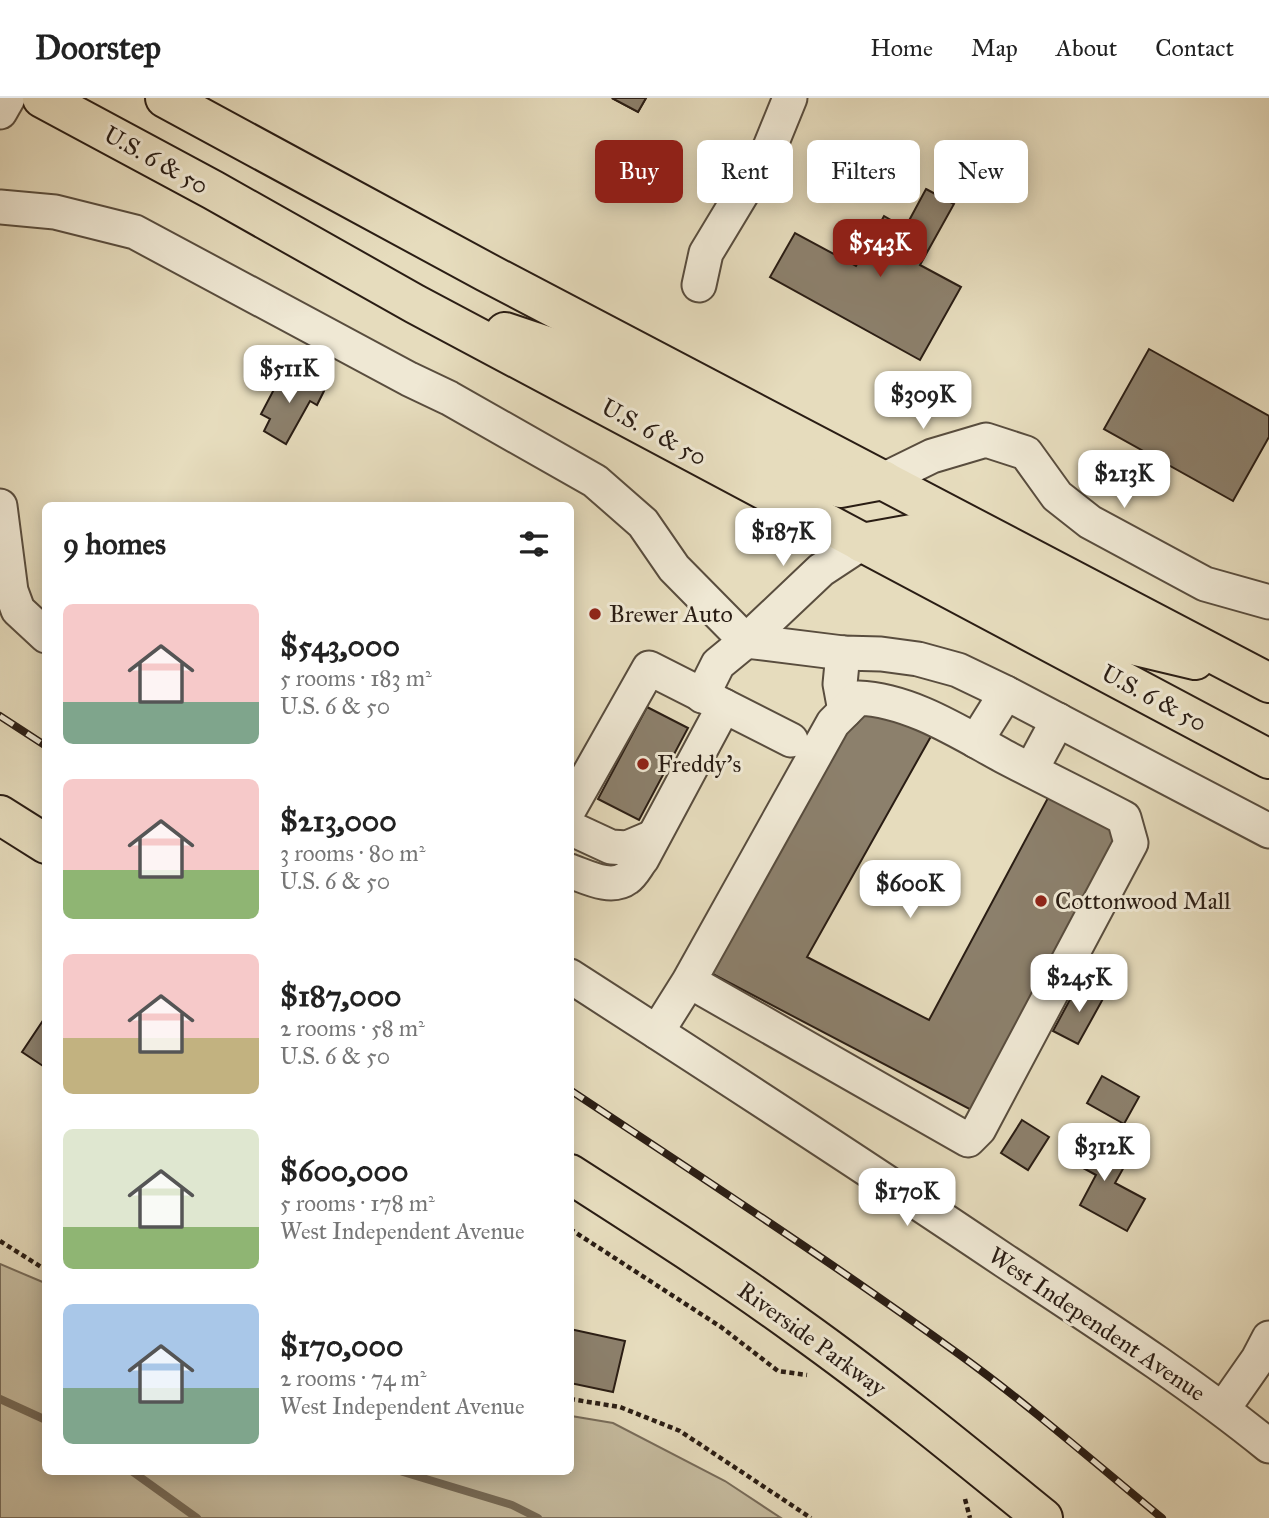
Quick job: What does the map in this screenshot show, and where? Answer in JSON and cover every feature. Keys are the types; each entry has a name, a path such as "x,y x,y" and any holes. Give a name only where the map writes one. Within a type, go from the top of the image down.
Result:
{"main road":[{"name":"U.S. 6 & 50","path":"42,98 415,304 1269,759"},
{"path":"165,98 486,272 1259,678"},
{"path":"415,304 559,350 787,471 840,488 883,480"},
{"path":"862,543 912,534 1132,645 1259,678"},
{"path":"0,815 42,841"},
{"name":"Riverside Parkway","path":"574,1177 675,1241 800,1328 937,1432 1043,1518"}],"street":[{"path":"0,112 8,98"},
{"path":"699,285 706,253 770,147 790,98"},
{"path":"0,206 55,212 135,232 409,379 449,397 595,481 643,523 674,568 746,641 918,659 958,670 1269,831"},
{"path":"883,480 932,456 986,440 1026,453 1057,496 1090,522 1205,584 1269,602"},
{"path":"0,506 10,591 18,610 42,632"},
{"path":"574,873 601,883 628,878 653,837 713,701 718,664 821,570 862,543"},
{"path":"843,653 840,684 845,711"},
{"path":"574,801 649,668 791,740"},
{"path":"976,741 1006,693"},
{"path":"657,1032 689,981 833,723 858,698 899,705 976,741 1124,818 1131,843 979,1129 968,1140 689,981"},
{"path":"1031,770 1058,720"},
{"path":"574,830 611,847 627,848 653,837"},
{"name":"West Independent Avenue","path":"574,979 830,1144 1223,1409 1269,1446"},
{"path":"1223,1409 1258,1359 1269,1338"}],"path":[{"path":"574,1232 721,1327 778,1371 808,1375"},
{"path":"0,1241 42,1267"},
{"path":"574,1400 620,1407 680,1431 811,1518"},
{"path":"961,1493 966,1500 970,1518"}],"shaded area":[{"path":"0,1264 42,1282 42,1475 574,1475 574,1416 613,1423 725,1481 781,1518 0,1518"}],"building":[{"path":"612,98 646,98 638,112"},
{"path":"612,98 646,98 638,112"},
{"path":"926,189 934,193 934,203 954,204 920,265 961,287 920,360 770,277 795,233 856,266 884,216 905,228"},
{"path":"1149,349 1269,416 1269,437 1233,501 1104,429"},
{"path":"289,369 324,391 317,405 310,401 286,444 264,431 270,419 261,414 280,378 283,380"},
{"name":"Cottonwood Mall","path":"856,702 934,731 807,957 929,1020 1049,796 1117,832 1120,844 977,1113 707,971"},
{"name":"Freddy's","path":"647,707 688,728 639,820 598,799"},
{"path":"1079,983 1104,997 1078,1044 1053,1031"},
{"path":"42,1022 42,1065 22,1052"},
{"path":"1102,1076 1139,1097 1124,1124 1087,1103"},
{"path":"1022,1120 1049,1137 1028,1170 1001,1153"},
{"path":"1080,1131 1108,1146 1102,1155 1124,1167 1115,1183 1145,1199 1127,1231 1080,1205 1096,1175 1065,1158"},
{"path":"574,1330 625,1341 613,1392 574,1384"}],"waterway":[{"path":"0,1399 42,1418"},
{"path":"137,1475 197,1518"},
{"path":"413,1475 512,1505 538,1518"}],"railway":[{"path":"0,716 42,743"},
{"path":"574,1093 960,1355 1037,1414 1162,1518"}],"place":[{"name":"Brewer Auto","path":"595,614"},
{"name":"Freddy's","path":"643,764"},
{"name":"Cottonwood Mall","path":"1041,901"}]}
